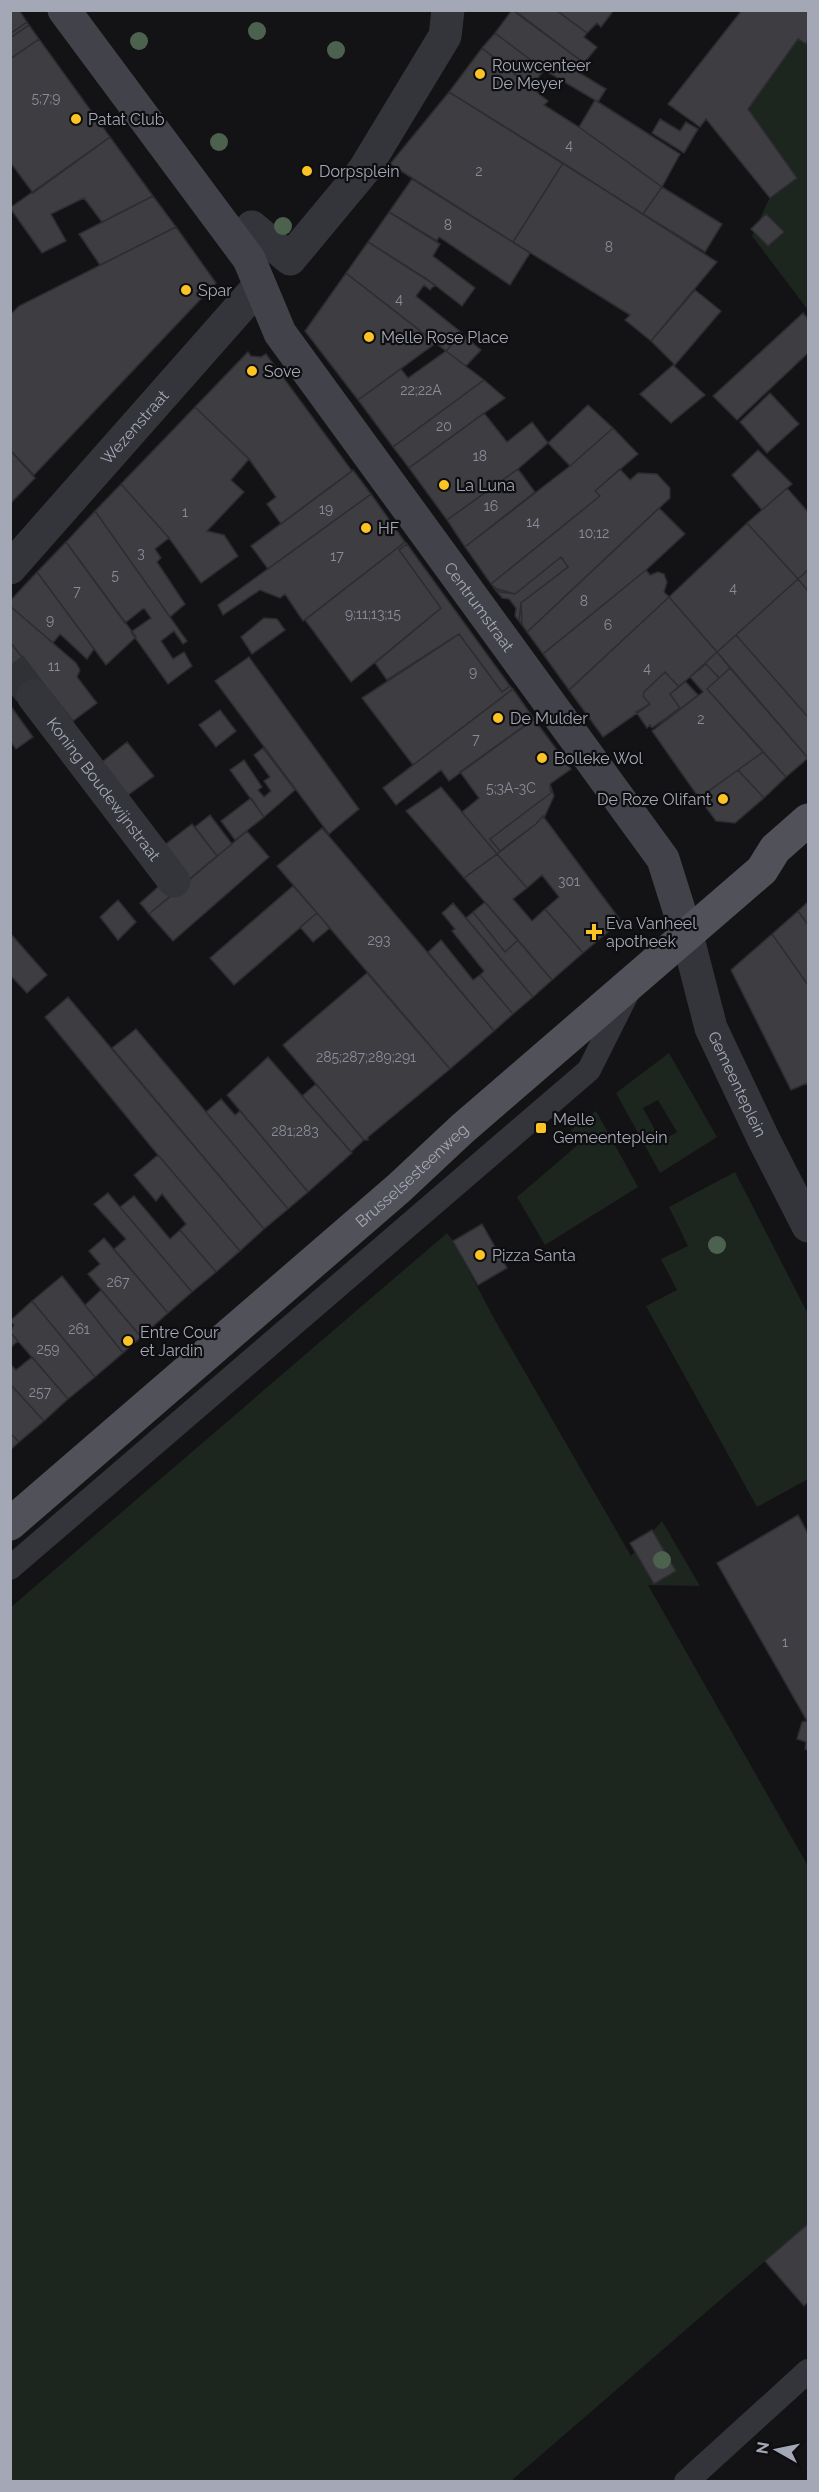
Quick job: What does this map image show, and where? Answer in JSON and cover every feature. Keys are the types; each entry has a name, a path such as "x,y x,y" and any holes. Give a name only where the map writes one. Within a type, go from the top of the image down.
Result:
{"main road":[{"path":"64,10 249,259 259,286"},
{"name":"Centrumstraat","path":"259,286 280,333 663,860 687,935"},
{"name":"Brusselsesteenweg","path":"10,1524 762,870 775,849 808,820"}],"street":[{"path":"252,227 290,259 364,170 445,36 448,10"},
{"name":"Wezenstraat","path":"10,568 259,286"},
{"name":"Koning Boudewijnstraat","path":"33,696 174,881"},
{"name":"Gemeenteplein","path":"687,935 711,1028 808,1226"}],"lane":[{"path":"10,1568 589,1070 634,980"},
{"path":"686,2481 808,2371"}],"shaded area":[{"path":"808,14 808,310 752,236 770,197 708,118 791,26"},
{"path":"669,1053 717,1137 660,1173 616,1093","holes":["658,1100 677,1132 661,1141 643,1108"]},
{"path":"596,1111 638,1187 545,1245 517,1197 580,1143 571,1130"},
{"path":"735,1172 808,1314 808,1479 757,1507 646,1306 677,1290 661,1259 688,1246 669,1207"},
{"path":"447,1233 631,1556 662,1521 700,1586 648,1585 808,1866 808,2224 511,2481 11,2481 10,1608"}],"building":[{"path":"10,10 19,10 27,22 10,34"},
{"path":"512,10 584,63 578,72 606,89 598,102 544,70 495,33"},
{"path":"514,10 556,10 587,33 584,37 597,47 584,63"},
{"path":"556,10 614,10 601,27 597,23 587,33"},
{"path":"742,10 808,10 806,44 798,39 748,109 797,178 770,198 706,119 700,127 668,104"},
{"path":"27,22 29,25 10,38 10,34"},
{"path":"29,25 39,39 10,59 10,38"},
{"path":"495,33 544,70 531,87 482,48"},
{"path":"39,39 110,137 33,193 10,162 10,59"},
{"path":"482,48 548,101 544,105 579,127 662,187 643,214 449,92"},
{"path":"449,92 563,163 513,242 390,164"},
{"path":"595,100 680,154 662,187 579,127"},
{"path":"660,119 680,131 686,122 698,129 684,153 652,133"},
{"path":"110,137 153,196 102,222 84,198 51,214 66,241 42,253 10,208"},
{"path":"563,163 717,262 651,341 625,320 630,315 513,242"},
{"path":"412,179 530,253 510,285 439,237 437,241 389,212"},
{"path":"662,187 722,224 705,252 643,214"},
{"path":"153,196 176,227 100,265 79,234"},
{"path":"389,212 440,244 433,256 475,288 462,306 427,279 368,242"},
{"path":"766,214 784,232 768,246 751,229"},
{"path":"176,227 216,283 34,475 10,450 10,315 19,306"},
{"path":"368,242 435,285 430,290 424,285 416,296 462,333 446,351 346,273"},
{"name":"Melle Rose Place","path":"346,273 436,343 358,400 305,331"},
{"path":"695,290 721,311 675,365 651,341"},
{"path":"803,313 808,319 808,353 737,420 713,396"},
{"path":"462,334 481,350 466,366 446,351"},
{"path":"446,351 484,380 393,447 358,400 401,369 408,378"},
{"path":"248,352 251,356 261,357 266,354 352,471 281,524 267,504 276,497 249,459 195,407"},
{"path":"673,365 705,395 671,423 640,394"},
{"path":"484,380 505,398 409,468 393,447"},
{"path":"770,393 799,424 767,453 740,422"},
{"path":"588,405 613,428 570,466 548,443"},
{"path":"195,407 249,459 231,480 244,492 207,531 224,535 238,556 201,583 169,538 121,484"},
{"path":"484,413 507,442 532,422 548,443 518,469 447,520 409,468"},
{"path":"613,428 638,454 595,491 600,496 491,584 465,547 570,466"},
{"path":"10,450 35,478 10,504"},
{"path":"758,450 792,484 762,510 732,475"},
{"path":"518,469 535,492 465,547 447,520"},
{"path":"620,469 630,480 638,473 657,474 670,488 670,498 527,632 519,620 521,603 568,567 561,557 515,594 500,592 491,584 600,496 595,491"},
{"path":"353,470 371,494 268,569 251,546"},
{"path":"121,484 169,538 155,549 161,558 157,562 185,604 170,617 95,511"},
{"path":"787,488 808,512 808,570 798,579 747,523"},
{"path":"371,494 405,542 303,621 285,594 280,598 260,590 223,615 218,605"},
{"path":"659,508 685,534 646,570 543,654 527,632"},
{"path":"95,511 187,641 183,644 174,631 161,641 173,659 184,652 192,666 168,684 131,632 151,618 144,608 125,623 66,542"},
{"path":"747,523 798,579 717,652 669,597"},
{"path":"66,542 136,637 106,665 37,572"},
{"path":"405,542 407,544 399,550 441,608 351,682 305,620"},
{"path":"407,544 510,686 502,692 459,634 387,680 375,663 441,608 399,550"},
{"path":"561,557 568,567 521,603 522,625 515,616 516,608 509,599 502,598 494,588 515,594"},
{"path":"646,570 650,575 658,572 664,574 667,582 664,592 669,597 569,690 543,654"},
{"path":"808,570 808,591 798,579"},
{"path":"37,572 94,649 87,659 60,634 53,643 10,606 10,601"},
{"path":"798,579 808,591 808,717 736,635"},
{"path":"669,597 717,652 679,687 665,672 644,692 643,696 650,704 603,737 569,690"},
{"path":"10,606 76,663 80,670 77,677 97,703 73,721 10,642"},
{"path":"264,618 277,619 285,630 252,654 241,637"},
{"path":"459,634 502,692 510,686 513,689 413,765 362,698"},
{"path":"736,635 808,717 808,758 717,652"},
{"path":"10,642 46,687 32,697 10,671"},
{"path":"717,652 730,668 719,678 705,663"},
{"path":"249,657 359,809 329,834 215,681"},
{"path":"706,664 719,678 707,689 763,752 699,798 652,731 703,692 690,677"},
{"path":"730,668 808,758 786,777 707,689"},
{"path":"665,672 679,687 670,694 680,708 652,728 650,725 647,728 636,712 650,704 643,696 644,692"},
{"path":"685,681 698,695 652,731 680,708 670,694"},
{"path":"513,689 534,719 449,781 441,770 396,805 383,788"},
{"path":"10,705 33,737 16,749 10,741"},
{"path":"220,710 236,731 216,747 199,725"},
{"path":"534,719 571,769 550,784 551,793 490,839 500,851 497,854 462,812 479,798 460,772"},
{"path":"127,742 154,776 128,795 102,762"},
{"path":"263,748 295,790 264,817 230,770 244,760 262,787 258,790 264,797 271,791 264,781 270,777 254,755"},
{"path":"763,752 786,777 764,798 738,770"},
{"path":"738,770 764,798 735,823 716,821 699,798"},
{"path":"550,784 554,796 544,818 543,816 500,851 490,839 551,793"},
{"path":"441,787 497,854 464,878 406,811"},
{"path":"251,798 264,817 235,840 221,821"},
{"path":"210,815 232,844 217,856 195,827"},
{"path":"543,816 621,921 583,953 545,909 559,897 542,875 527,888 497,854"},
{"path":"192,824 217,856 188,880 162,847"},
{"path":"322,828 494,1031 450,1069 277,866"},
{"path":"247,831 269,857 173,941 149,914"},
{"path":"497,854 527,888 513,899 532,921 545,909 583,953 552,980 464,878"},
{"path":"167,879 177,891 149,914 140,903"},
{"path":"293,886 317,913 234,985 210,958"},
{"path":"118,900 136,922 118,940 100,917"},
{"path":"485,902 518,940 505,952 473,912"},
{"path":"808,902 808,925 798,911"},
{"path":"453,903 533,997 513,1014 480,975 484,971 452,931 455,929 442,913"},
{"path":"798,911 808,925 808,985 772,934"},
{"path":"473,912 505,952 518,940 552,980 533,997 466,918"},
{"path":"317,913 330,928 313,942 300,927"},
{"path":"10,933 47,975 27,993 10,975"},
{"path":"772,934 808,985 808,1086 807,1083 791,1090 731,970"},
{"path":"441,940 473,980 480,975 513,1014 494,1031 428,952"},
{"path":"367,973 450,1069 368,1137 368,1140 364,1140 283,1045"},
{"path":"68,997 264,1229 240,1251 45,1017"},
{"path":"136,1029 288,1209 264,1229 112,1048"},
{"path":"268,1057 352,1153 308,1192 227,1095"},
{"path":"316,1084 364,1140 351,1152 302,1096"},
{"path":"221,1099 235,1115 240,1111 308,1192 288,1209 206,1112"},
{"path":"158,1155 240,1251 216,1272 180,1230 186,1224 162,1194 156,1201 134,1175"},
{"path":"108,1193 192,1292 168,1313 114,1249 126,1239 94,1204"},
{"path":"134,1196 170,1239 180,1230 216,1272 192,1292 120,1207"},
{"name":"Pizza Santa","path":"482,1224 507,1268 478,1285 453,1241"},
{"path":"104,1238 168,1313 141,1337 88,1274 100,1264 89,1251"},
{"path":"62,1276 123,1353 95,1377 32,1301"},
{"path":"101,1290 141,1337 123,1353 85,1305"},
{"path":"32,1301 95,1377 68,1399 10,1332 14,1325 10,1321"},
{"path":"10,1332 18,1341 10,1348"},
{"path":"32,1357 68,1399 44,1421 10,1384 10,1364 16,1370"},
{"path":"10,1384 44,1421 19,1442 10,1433"},
{"path":"10,1433 19,1442 10,1450"},
{"path":"798,1515 808,1534 808,1750 805,1749 806,1742 797,1739 802,1722 807,1721 717,1563"},
{"path":"652,1530 676,1571 654,1584 630,1543"},
{"path":"808,2224 808,2302 804,2306 765,2261"}],"tunnel":[{"path":"10,665 33,696"}],"place":[{"name":"Rouwcenteer De Meyer","path":"480,74"},
{"name":"Patat Club","path":"76,119"},
{"name":"Dorpsplein","path":"307,171"},
{"name":"Spar","path":"186,290"},
{"name":"Melle Rose Place","path":"369,337"},
{"name":"Sove","path":"252,371"},
{"name":"La Luna","path":"444,485"},
{"name":"HF","path":"366,528"},
{"name":"De Mulder","path":"498,718"},
{"name":"Bolleke Wol","path":"542,758"},
{"name":"De Roze Olifant","path":"723,799"},
{"name":"Eva Vanheel apotheek","path":"594,932"},
{"name":"Melle Gemeenteplein","path":"541,1128"},
{"name":"Pizza Santa","path":"480,1255"},
{"name":"Entre Cour et Jardin","path":"128,1341"}]}
